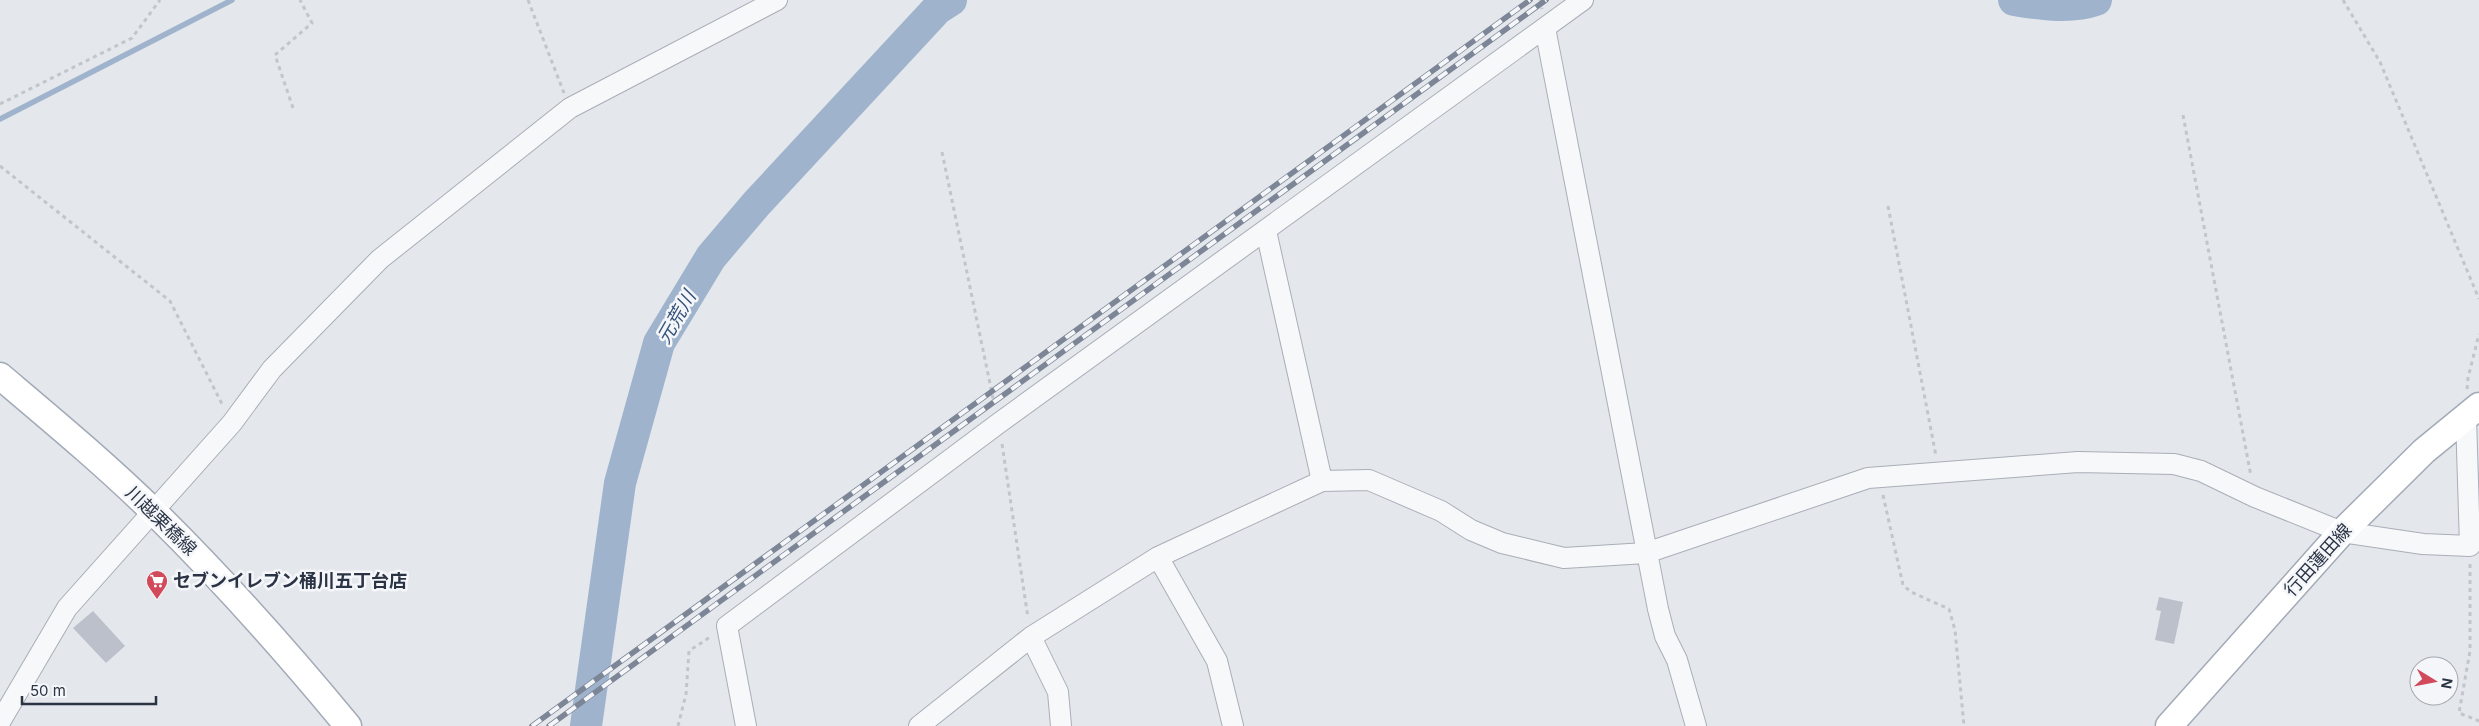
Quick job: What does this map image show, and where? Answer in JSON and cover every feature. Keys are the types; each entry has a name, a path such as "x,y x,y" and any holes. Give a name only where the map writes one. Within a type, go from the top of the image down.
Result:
{"main road":[{"name":"川越栗橋線","path":"0,376 79,443 154,512 230,590 348,726"},
{"name":"行田蓮田線","path":"2169,726 2342,532 2424,451 2472,412"}],"street":[{"path":"0,722 66,608 232,424 272,369 380,259 570,108 776,0"},
{"path":"746,726 727,626 999,423 1266,232 1583,0"},
{"path":"1545,28 1646,553 1665,636 1677,660 1696,726"},
{"path":"1266,232 1322,481"},
{"path":"919,726 1031,637 1158,557 1322,481 1369,480 1441,511 1471,530 1502,543 1564,558 1646,553 1868,478 2078,462 2174,464 2201,471 2255,497 2342,532 2423,544 2470,546 2472,412"},
{"path":"1158,557 1216,660 1233,726"},
{"path":"1031,637 1058,692 1061,726"}],"path":[{"path":"0,104 132,38 160,0"},
{"path":"293,108 274,55 312,23 300,0"},
{"path":"528,0 570,108"},
{"path":"2343,0 2380,62 2479,299"},
{"path":"2183,115 2255,497"},
{"path":"942,152 999,423 1031,637"},
{"path":"0,166 170,301 232,424"},
{"path":"1888,206 1939,473"},
{"path":"2472,412 2468,378 2479,334"},
{"path":"1879,477 1903,585 1911,592 1949,609 1955,630 1964,726"},
{"path":"2470,546 2470,651 2459,713 2479,721"},
{"path":"678,726 686,694 690,651 727,626"}],"building":[{"path":"2159,597 2183,602 2174,644 2155,640 2161,611 2156,610"},
{"path":"93,611 125,646 106,663 73,628"}],"waterway":[{"path":"0,119 232,0"},
{"name":"元荒川","path":"586,726 620,483 659,343 711,257 757,203 937,9 951,0"},
{"name":"元荒川","path":"2014,0 2066,5 2096,0"}],"railway":[{"path":"532,726 1530,0"},
{"path":"549,726 1546,0"}],"place":[{"name":"セブンイレブン桶川五丁台店","path":"157,600"}]}
